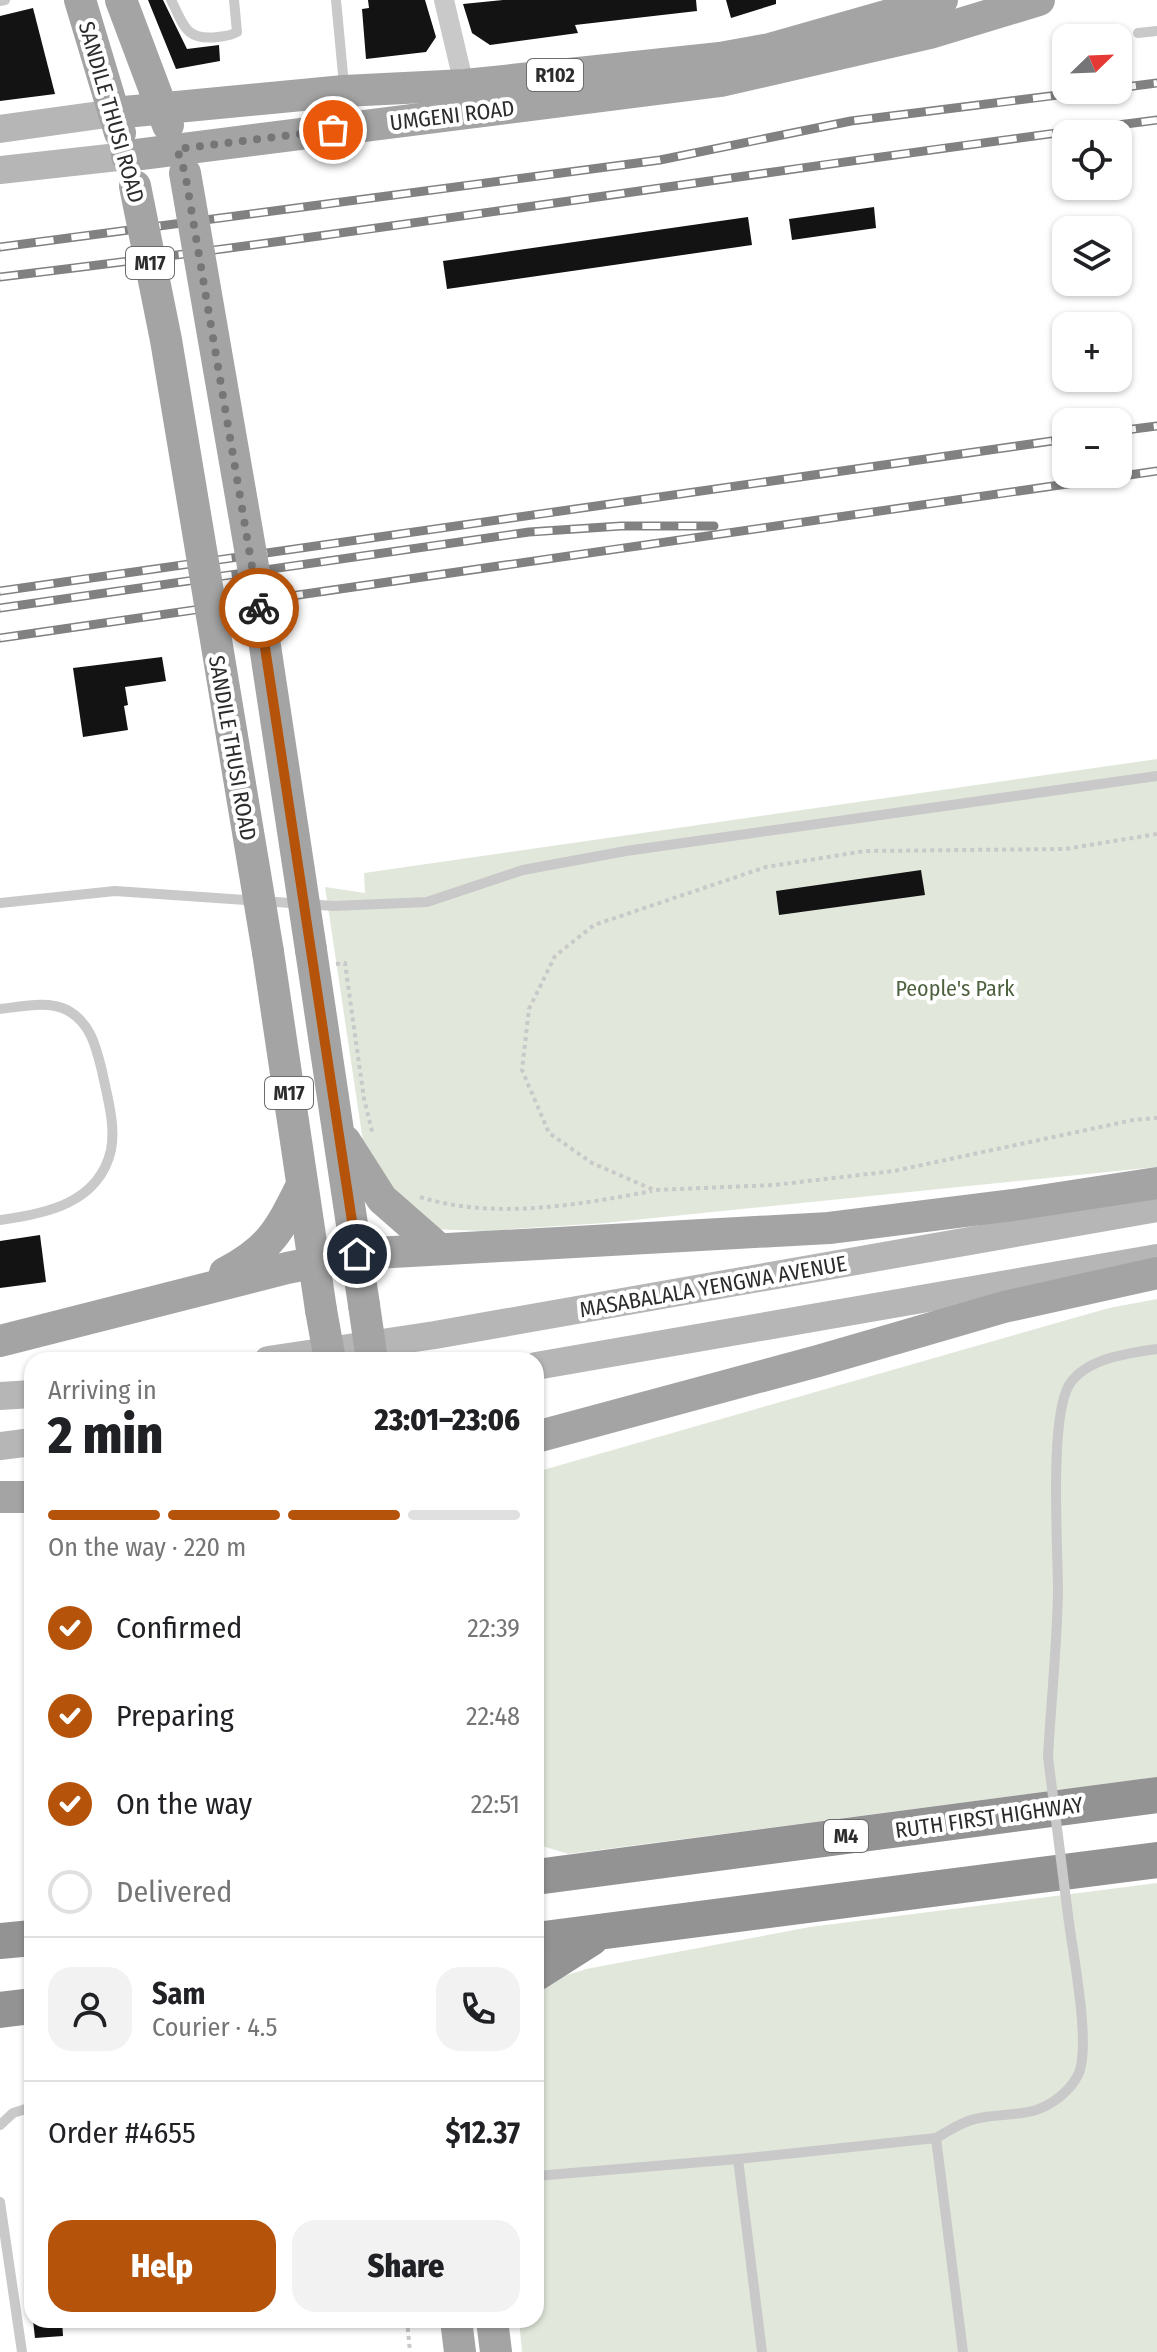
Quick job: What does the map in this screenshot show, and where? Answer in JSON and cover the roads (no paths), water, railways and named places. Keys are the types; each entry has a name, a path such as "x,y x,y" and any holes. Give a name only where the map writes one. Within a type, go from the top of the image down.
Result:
{"highway":[{"name":"RUTH FIRST HIGHWAY","path":"545,1871 1157,1795"},
{"path":"544,1939 1157,1860"},
{"path":"544,1966 606,1929"},
{"path":"0,1941 24,1939"},
{"path":"0,2010 24,2007"}],"main road":[{"name":"SANDILE THUSI ROAD","path":"80,0 131,171 166,340 268,952 329,1352"},
{"name":"SANDILE THUSI ROAD","path":"121,0 181,161 252,560 371,1352"},
{"name":"UMGENI ROAD","path":"0,129 114,113 344,91 467,99 721,81 929,10 1039,0"},
{"name":"UMGENI ROAD","path":"0,170 131,171 467,99"},
{"path":"338,1128 382,1199 438,1248"},
{"path":"0,1341 190,1292 357,1254 829,1228 1157,1183"},
{"path":"190,1292 260,1251 280,1229 302,1185"},
{"name":"MASABALALA YENGWA AVENUE","path":"321,1352 435,1335 1157,1208"},
{"path":"544,1365 1157,1258"},
{"path":"544,1435 1004,1307 1157,1273"},
{"path":"0,1396 24,1394"},
{"path":"544,1443 611,1417"},
{"path":"0,1446 24,1443"},
{"path":"0,1497 24,1497"},
{"path":"457,2328 460,2352"},
{"path":"493,2328 496,2352"}],"street":[{"path":"444,0 467,99"}],"lane":[{"path":"171,0 189,33 203,39 230,36 237,32 234,0"},
{"path":"336,0 344,91"},
{"path":"1138,33 1157,31"},
{"path":"0,903 115,891 334,906 427,902 523,870 626,851 1157,776"},
{"path":"0,1009 55,1005 69,1011 86,1025 95,1043 111,1113 111,1149 102,1172 87,1192 67,1206 0,1220"},
{"path":"544,2175 936,2138 978,2118 1015,2115 1040,2108 1061,2096 1078,2074 1083,2043 1048,1757 1058,1592 1057,1454 1063,1401 1070,1384 1084,1371 1120,1354 1157,1349"},
{"path":"0,2125 13,2113 24,2110"},
{"path":"936,2138 963,2352"},
{"path":"738,2159 762,2352"},
{"path":"0,2202 22,2352"}],"railway":[{"path":"1132,86 1157,83"},
{"path":"0,247 660,160 851,121 1052,96"},
{"path":"0,277 1157,120"},
{"path":"1132,429 1157,426"},
{"path":"0,591 1052,441"},
{"path":"0,638 1157,471"},
{"path":"0,608 529,532 621,526 714,526"}],"park label":[{"name":"People's Park","path":"955,988"}]}
